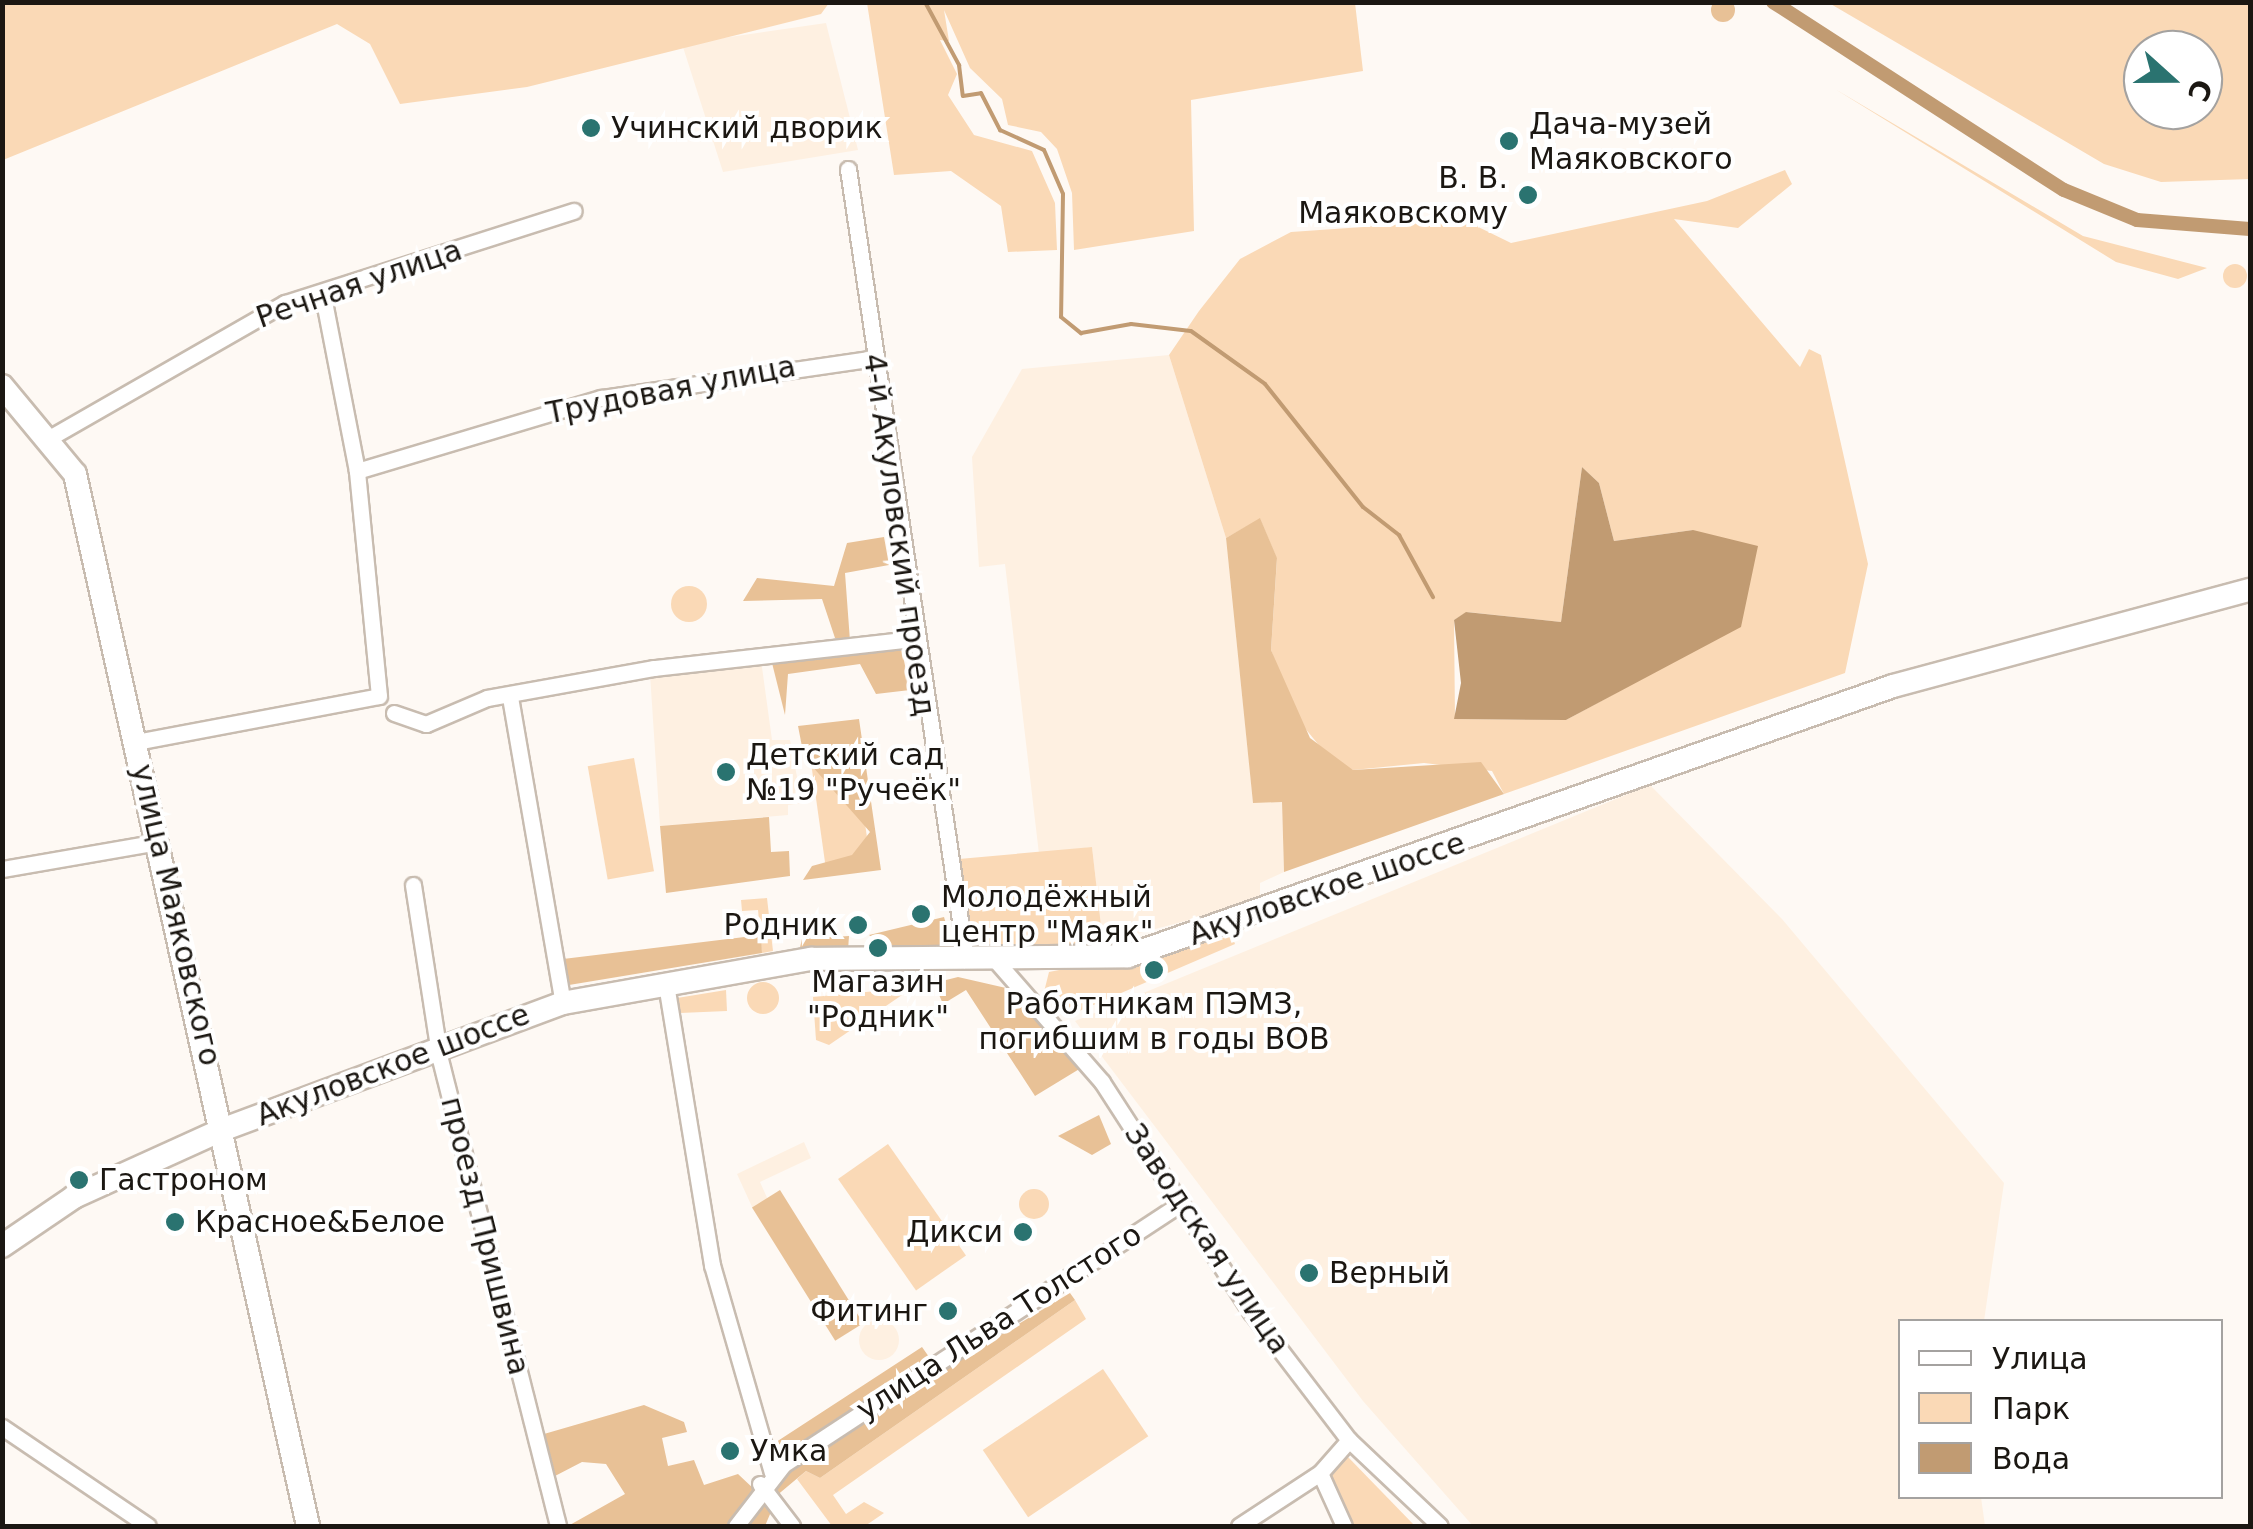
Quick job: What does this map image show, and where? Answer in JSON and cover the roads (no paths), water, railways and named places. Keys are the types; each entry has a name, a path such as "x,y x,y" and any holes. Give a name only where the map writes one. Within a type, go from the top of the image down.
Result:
{"street":[{"name":"4-й Акуловский проезд","path":"848,169 912,639 966,960"},
{"name":"Речная улица","path":"51,438 219,336 312,296 574,211"},
{"path":"136,742 379,696 356,470 326,307 312,296"},
{"name":"Трудовая улица","path":"356,470 601,398 874,358"},
{"name":"улица Маяковского","path":"2,386 51,438 75,474 224,1129 308,1526"},
{"name":"Акуловское шоссе","path":"2,1246 74,1197 224,1129 439,1042 563,1002 811,959 997,962 1128,956 1894,686 2250,590"},
{"path":"394,713 426,724 510,698 654,668 912,639"},
{"path":"510,698 563,1002"},
{"path":"2,869 159,842"},
{"name":"проезд Пришвина","path":"414,885 439,1042 558,1526"},
{"name":"Заводская улица","path":"997,962 1102,1082 1349,1440 1440,1526"},
{"path":"666,984 712,1265 766,1479 792,1526"},
{"name":"улица Льва Толстого","path":"736,1526 766,1479 1182,1203"},
{"path":"2,1426 148,1526"},
{"path":"1239,1526 1320,1474 1349,1440"},
{"path":"1320,1474 1344,1526"}],"water":[{"path":"1582,467 1599,483 1614,541 1693,530 1758,546 1741,627 1566,720 1454,719 1461,683 1454,620 1466,612 1561,622"}],"waterway":[{"path":"925,2 959,65 963,96 981,93 1000,130 1044,150 1063,194 1061,317 1081,333 1131,324 1191,331 1265,384 1363,507 1399,535 1433,597"},
{"path":"1773,2 2064,190 2137,220 2250,229"}],"place":[{"name":"Учинский дворик","path":"591,128"},
{"name":"Дача-музей Маяковского","path":"1509,141"},
{"name":"В. В. Маяковскому","path":"1528,195"},
{"name":"Детский сад №19 \"Ручеёк\"","path":"726,772"},
{"name":"Молодёжный центр \"Маяк\"","path":"921,914"},
{"name":"Родник","path":"858,925"},
{"name":"Магазин \"Родник\"","path":"878,948"},
{"name":"Работникам ПЭМЗ, погибшим в годы ВОВ","path":"1154,970"},
{"name":"Гастроном","path":"79,1180"},
{"name":"Красное&Белое","path":"175,1222"},
{"name":"Дикси","path":"1023,1232"},
{"name":"Верный","path":"1309,1273"},
{"name":"Фитинг","path":"948,1311"},
{"name":"Умка","path":"730,1451"}]}
